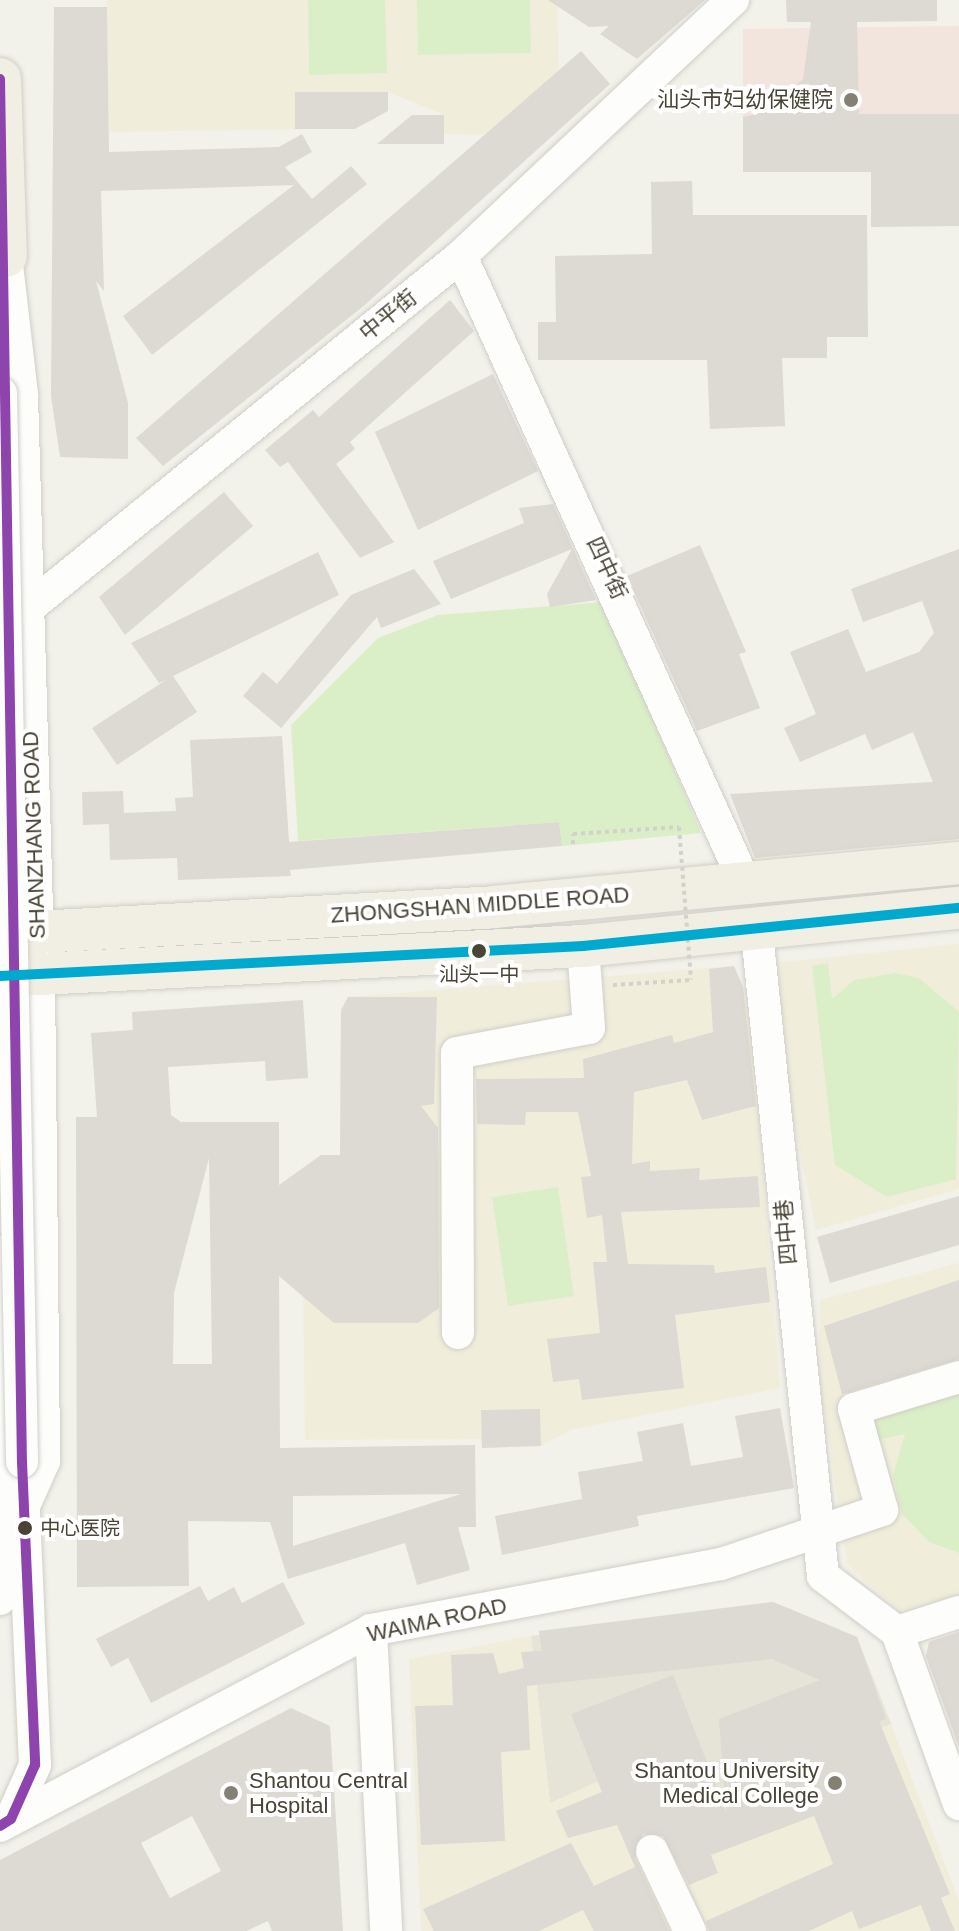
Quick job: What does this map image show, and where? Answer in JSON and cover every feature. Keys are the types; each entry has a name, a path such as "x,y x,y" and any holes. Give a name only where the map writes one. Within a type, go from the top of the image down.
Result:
{"main road":[{"name":"SHANZHANG ROAD","path":"0,79 6,256"},
{"name":"ZHONGSHAN MIDDLE ROAD","path":"19,934 745,883 959,863"},
{"name":"ZHONGSHAN MIDDLE ROAD","path":"19,976 583,946 757,933 959,908"}],"street":[{"name":"中平街","path":"26,610 461,256 733,0"},
{"name":"SHANZHANG ROAD","path":"0,1599 13,1462 1,393 6,256"},
{"name":"SHANZHANG ROAD","path":"6,256 22,395 26,610 19,976 44,1461 9,1507 35,1765 6,1822"},
{"name":"四中街","path":"461,256 745,883"},
{"name":"四中巷","path":"757,933 815,1531 823,1576 897,1632"},
{"path":"458,1333 457,1053 589,1028 583,946"},
{"name":"SHANZHANG ROAD","path":"0,1252 13,1462"},
{"name":"WAIMA ROAD","path":"6,1822 371,1630 721,1564 882,1510 854,1409 959,1377"},
{"path":"959,1612 897,1632 959,1804"},
{"path":"371,1630 386,1931"},
{"path":"652,1851 690,1931"}],"path":[{"path":"573,844 573,834 679,827 691,980 629,984"}],"shaded area":[{"path":"107,0 557,0 559,70 486,135 444,134 444,115 388,92 296,92 295,129 109,132"},
{"name":"汕头市妇幼保健院","path":"959,26 959,171 743,172 743,29"},
{"path":"959,944 959,1189 816,1230 776,1035 773,963"},
{"path":"734,966 749,1001 780,1388 570,1430 541,1446 482,1448 480,1439 305,1440 302,1178 340,1155 341,1010 348,997"},
{"path":"959,1263 959,1594 899,1611 847,1564 819,1373 820,1300"},
{"path":"773,1602 857,1637 891,1724 665,1824 550,1803 531,1636"},
{"name":"Shantou University Medical College","path":"531,1636 550,1803 636,1764 665,1824 891,1724 959,1901 959,1931 421,1931 409,1659"}],"green space":[{"path":"308,0 385,0 387,73 309,75"},
{"path":"417,0 530,0 531,53 418,55"},
{"path":"604,602 701,833 562,846 559,822 298,841 291,725 378,638 438,615"},
{"path":"828,963 832,999 854,980 895,973 919,978 959,1012 956,1179 887,1197 835,1165 812,966"},
{"path":"558,1187 574,1296 508,1306 492,1197"},
{"path":"959,1392 959,1553 929,1542 902,1514 893,1475 905,1434 878,1440 873,1418"}],"building":[{"path":"548,0 705,0 637,59 600,34 609,26 589,27"},
{"path":"786,0 937,0 937,21 857,22 859,114 959,114 959,226 871,227 871,172 743,172 743,117 769,111 803,79 811,22 787,22"},
{"path":"54,7 107,7 109,152 279,147 302,134 312,152 285,167 312,199 351,166 367,184 152,355 123,316 294,185 101,191 104,291 96,281 128,403 128,459 60,457 51,396"},
{"path":"581,51 610,84 366,304 163,466 136,438"},
{"path":"295,92 388,92 388,111 355,129 295,129"},
{"path":"412,115 444,115 444,144 377,144"},
{"path":"692,181 693,215 867,215 868,337 827,337 827,358 782,358 785,426 710,429 707,360 538,360 538,322 556,322 555,256 652,254 651,182"},
{"path":"450,300 474,331 350,442 355,449 336,464 394,542 360,558 288,462 280,467 265,450 313,410 319,417"},
{"path":"493,374 538,471 418,530 375,432"},
{"path":"224,492 253,526 125,635 99,597"},
{"path":"553,504 596,600 550,607 547,594 572,549 451,599 433,561 524,523 519,508"},
{"path":"700,545 746,652 739,654 760,708 697,731 627,576"},
{"path":"959,549 959,839 755,858 730,794 933,782 913,732 872,750 865,734 800,762 784,728 816,714 790,652 848,629 866,672 919,652 934,633 922,601 863,622 851,589"},
{"path":"318,552 339,595 173,676 197,712 117,765 92,728 166,680 159,683 131,643"},
{"path":"414,569 441,604 381,628 377,617 281,728 243,696 263,672 277,684 351,595"},
{"path":"282,736 289,842 559,822 562,846 290,870 291,876 178,880 177,858 110,860 109,824 83,825 82,792 123,791 124,813 176,811 175,798 193,797 190,740"},
{"path":"734,966 743,987 756,1106 702,1120 687,1080 634,1092 632,1164 650,1161 650,1171 700,1168 699,1180 758,1176 760,1207 621,1212 628,1264 714,1265 715,1273 766,1267 770,1302 675,1315 684,1388 582,1400 579,1379 553,1382 547,1339 600,1333 593,1262 607,1262 602,1215 587,1218 581,1177 591,1176 578,1112 526,1112 525,1125 477,1124 476,1079 584,1078 583,1059 672,1035 674,1043 713,1032 709,969"},
{"path":"348,997 437,997 434,1104 421,1106 438,1128 439,1308 418,1323 334,1323 279,1276 280,1448 475,1445 476,1527 458,1527 470,1570 417,1585 405,1543 288,1579 270,1522 188,1521 189,1586 77,1587 76,1117 97,1117 91,1033 133,1030 132,1012 303,1000 308,1078 266,1081 265,1061 168,1067 171,1115 181,1122 279,1122 279,1185 321,1155 340,1155 341,1010","holes":["209,1158 212,1364 173,1364 174,1293","461,1494 293,1546 293,1496"]},
{"path":"959,1196 959,1245 830,1283 817,1237"},
{"path":"959,1280 959,1359 842,1394 824,1326"},
{"path":"780,1408 794,1488 637,1516 639,1526 502,1555 495,1516 582,1499 578,1472 643,1461 637,1432 683,1423 691,1466 743,1457 735,1416"},
{"path":"540,1409 541,1446 482,1448 481,1410"},
{"path":"283,1582 305,1624 151,1703 128,1658 111,1667 96,1639 200,1586 208,1601 234,1587 242,1603"},
{"name":"Shantou University Medical College","path":"773,1602 857,1637 886,1719 879,1721 950,1894 941,1898 955,1931 931,1931 921,1905 859,1929 852,1911 809,1931 709,1931 706,1921 833,1864 814,1816 711,1855 718,1873 689,1885 663,1836 643,1834 635,1858 669,1931 594,1931 583,1910 539,1931 434,1931 423,1909 571,1843 594,1886 635,1867 617,1825 568,1838 556,1811 602,1792 571,1714 673,1675 726,1811 719,1719 820,1680 772,1659 527,1686 530,1750 501,1752 505,1841 421,1845 415,1706 453,1705 451,1655 493,1653 499,1674 524,1668 521,1652 542,1651 539,1631"},
{"path":"959,1632 959,1747 926,1656 929,1642"},
{"name":"Shantou Central Hospital","path":"291,1708 330,1726 343,1931 272,1931 268,1921 246,1931 0,1931 0,1860","holes":["192,1816 221,1871 170,1898 141,1843"]}],"transit line":[{"path":"0,79 22,1462 35,1765 11,1819 0,1826"},
{"path":"0,976 583,946 959,908"}],"place":[{"name":"汕头市妇幼保健院","path":"851,100"},
{"name":"汕头一中","path":"479,951"},
{"name":"中心医院","path":"25,1528"},
{"name":"Shantou University Medical College","path":"835,1783"},
{"name":"Shantou Central Hospital","path":"231,1793"}]}
